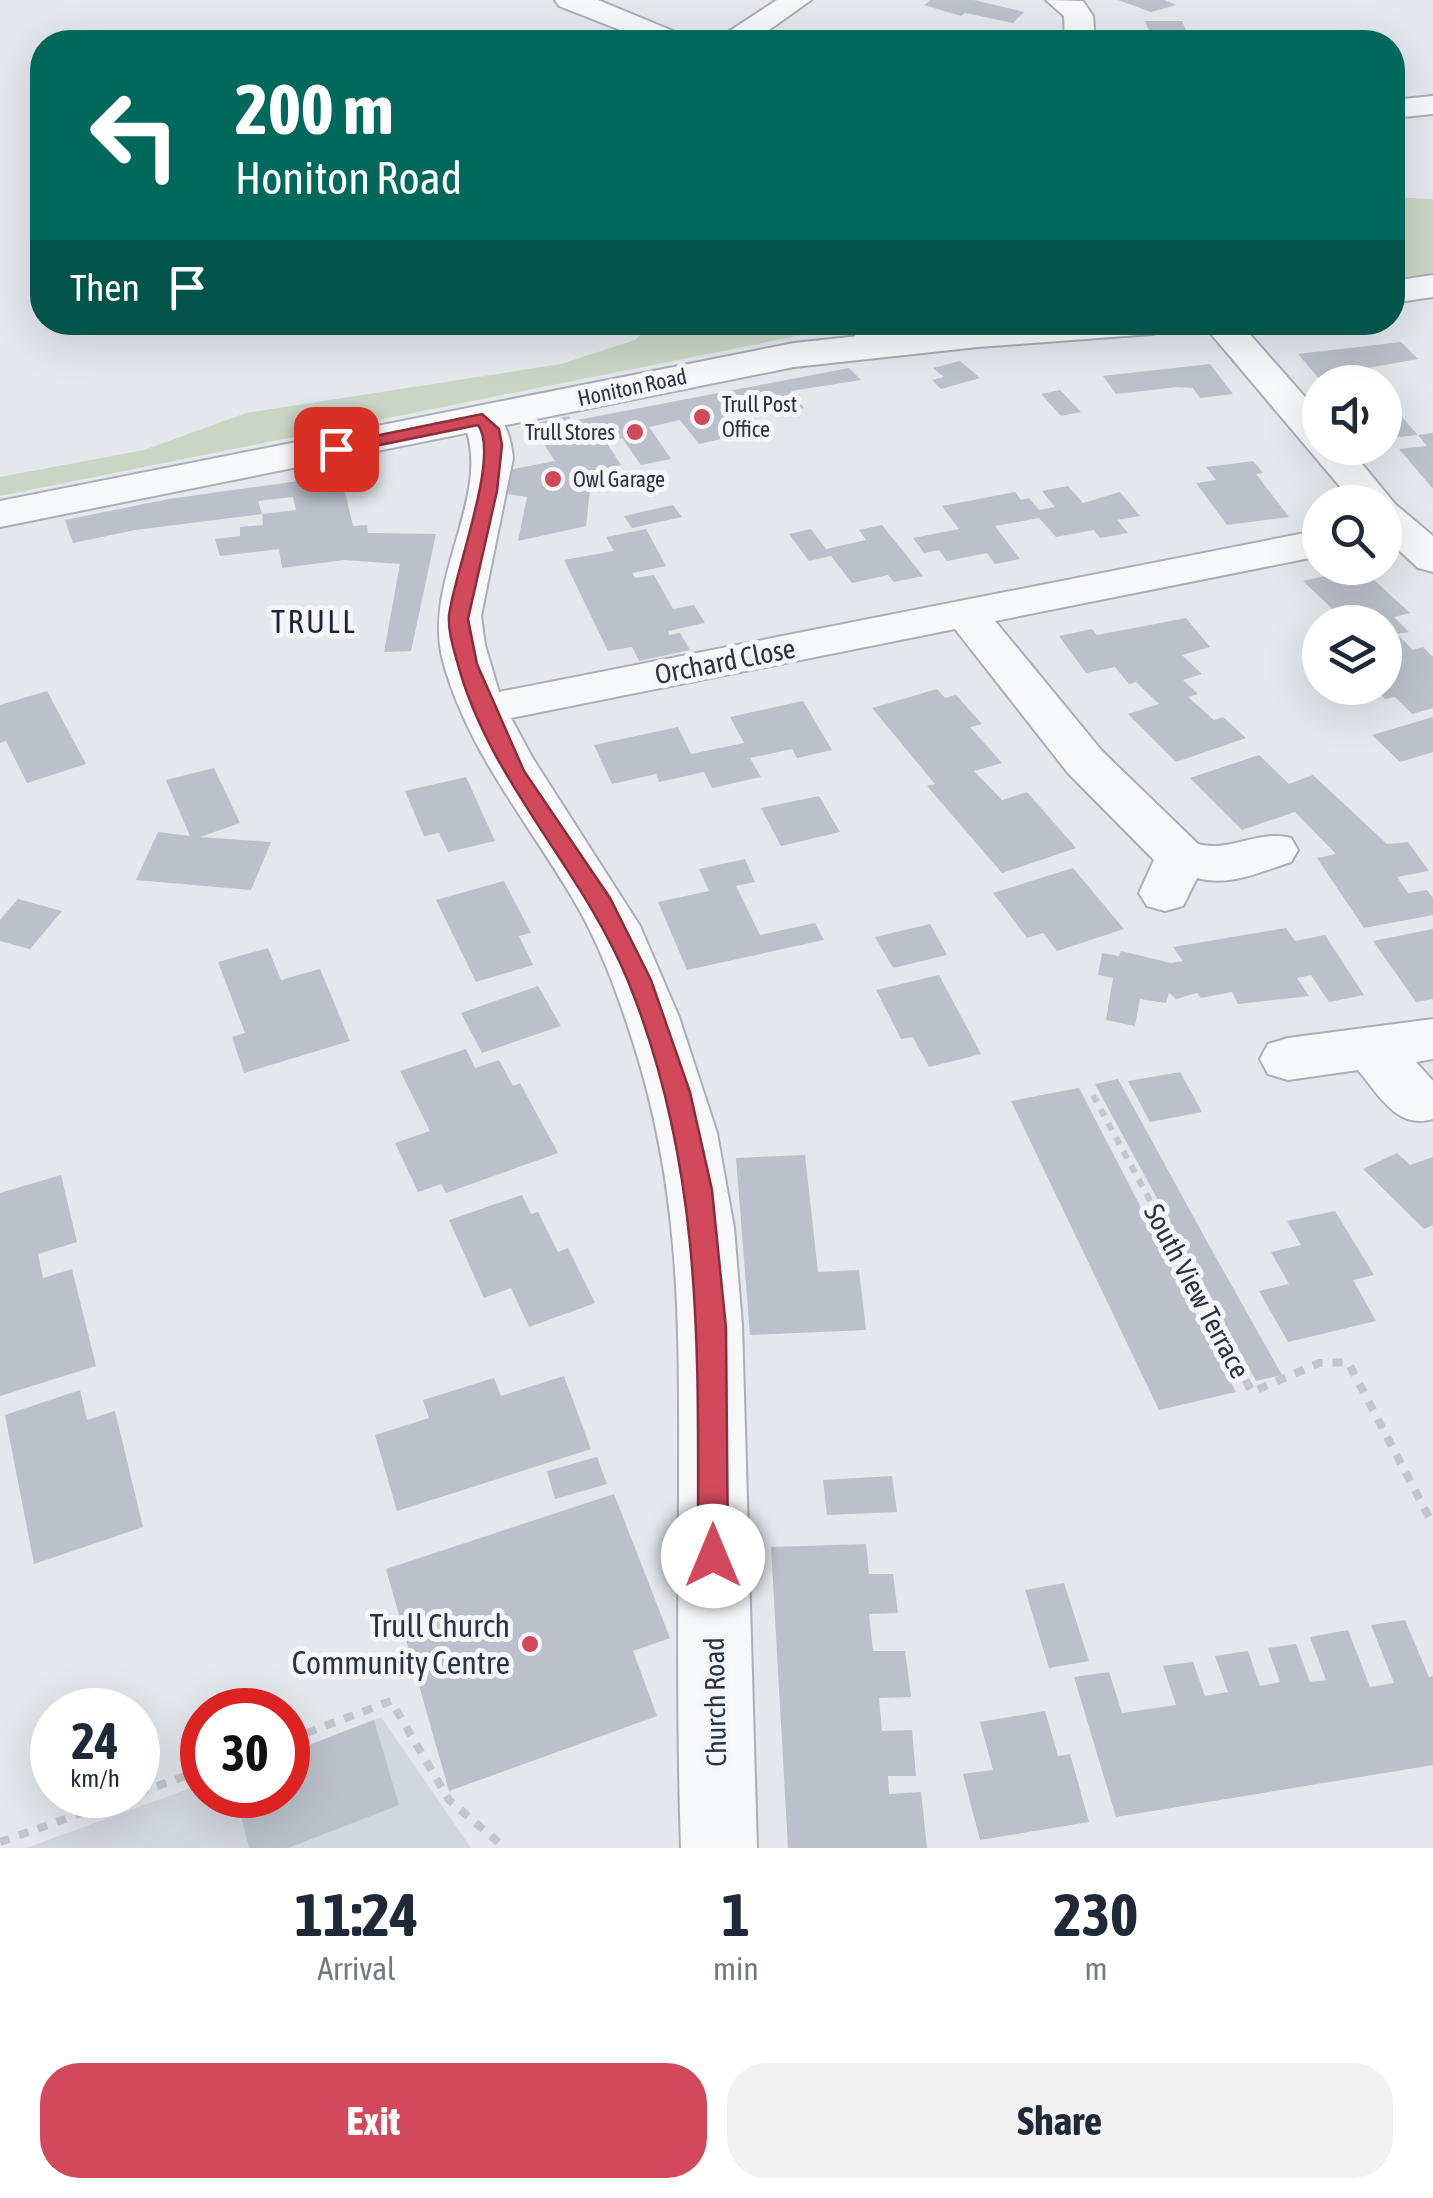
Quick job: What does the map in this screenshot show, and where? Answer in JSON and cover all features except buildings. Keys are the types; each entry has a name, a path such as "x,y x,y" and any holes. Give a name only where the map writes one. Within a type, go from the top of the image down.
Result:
{"street":[{"path":"568,0 648,30"},
{"path":"751,30 797,0"},
{"path":"1060,0 1073,6 1081,16 1080,30"},
{"path":"1405,108 1433,105"},
{"path":"1405,290 1433,286"},
{"name":"Honiton Road","path":"0,514 482,419 869,335"},
{"path":"1230,335 1302,417"},
{"name":"Church Road","path":"482,419 490,429 494,445 488,491 458,619 467,664 514,772 602,904 640,980 677,1092 699,1190 712,1328 714,1752 719,1848"},
{"path":"1342,465 1359,485"},
{"path":"1402,532 1433,558"},
{"name":"Orchard Close","path":"485,709 1302,547"},
{"path":"964,613 1173,875 1219,867 1272,850"},
{"path":"1288,1059 1433,1039"},
{"path":"1373,1050 1418,1102"}],"path":[{"name":"South View Terrace","path":"1093,1094 1252,1392 1320,1363 1348,1362 1433,1525"},
{"path":"310,1732 391,1701 450,1800 505,1848"},
{"path":"0,1842 68,1818"}],"shaded area":[{"path":"381,1717 471,1848 26,1848 108,1818 160,1818 160,1799 180,1792 180,1818 310,1818 310,1744"}],"green space":[{"path":"1405,198 1433,199 1433,273 1405,276"},
{"path":"640,335 802,335 0,496 0,477 144,450 246,413 561,364"}],"place":[{"name":"Trull Post Office","path":"702,417"},
{"name":"Trull Stores","path":"635,432"},
{"name":"Owl Garage","path":"553,479"},
{"name":"Trull Church Community Centre","path":"530,1644"}],"district":[{"name":"TRULL","path":"314,622"}],"route":[{"path":"336,449 482,419 490,429 494,445 488,491 458,619 467,664 514,772 602,904 640,980 677,1092 699,1190 712,1328 713,1556"}]}
